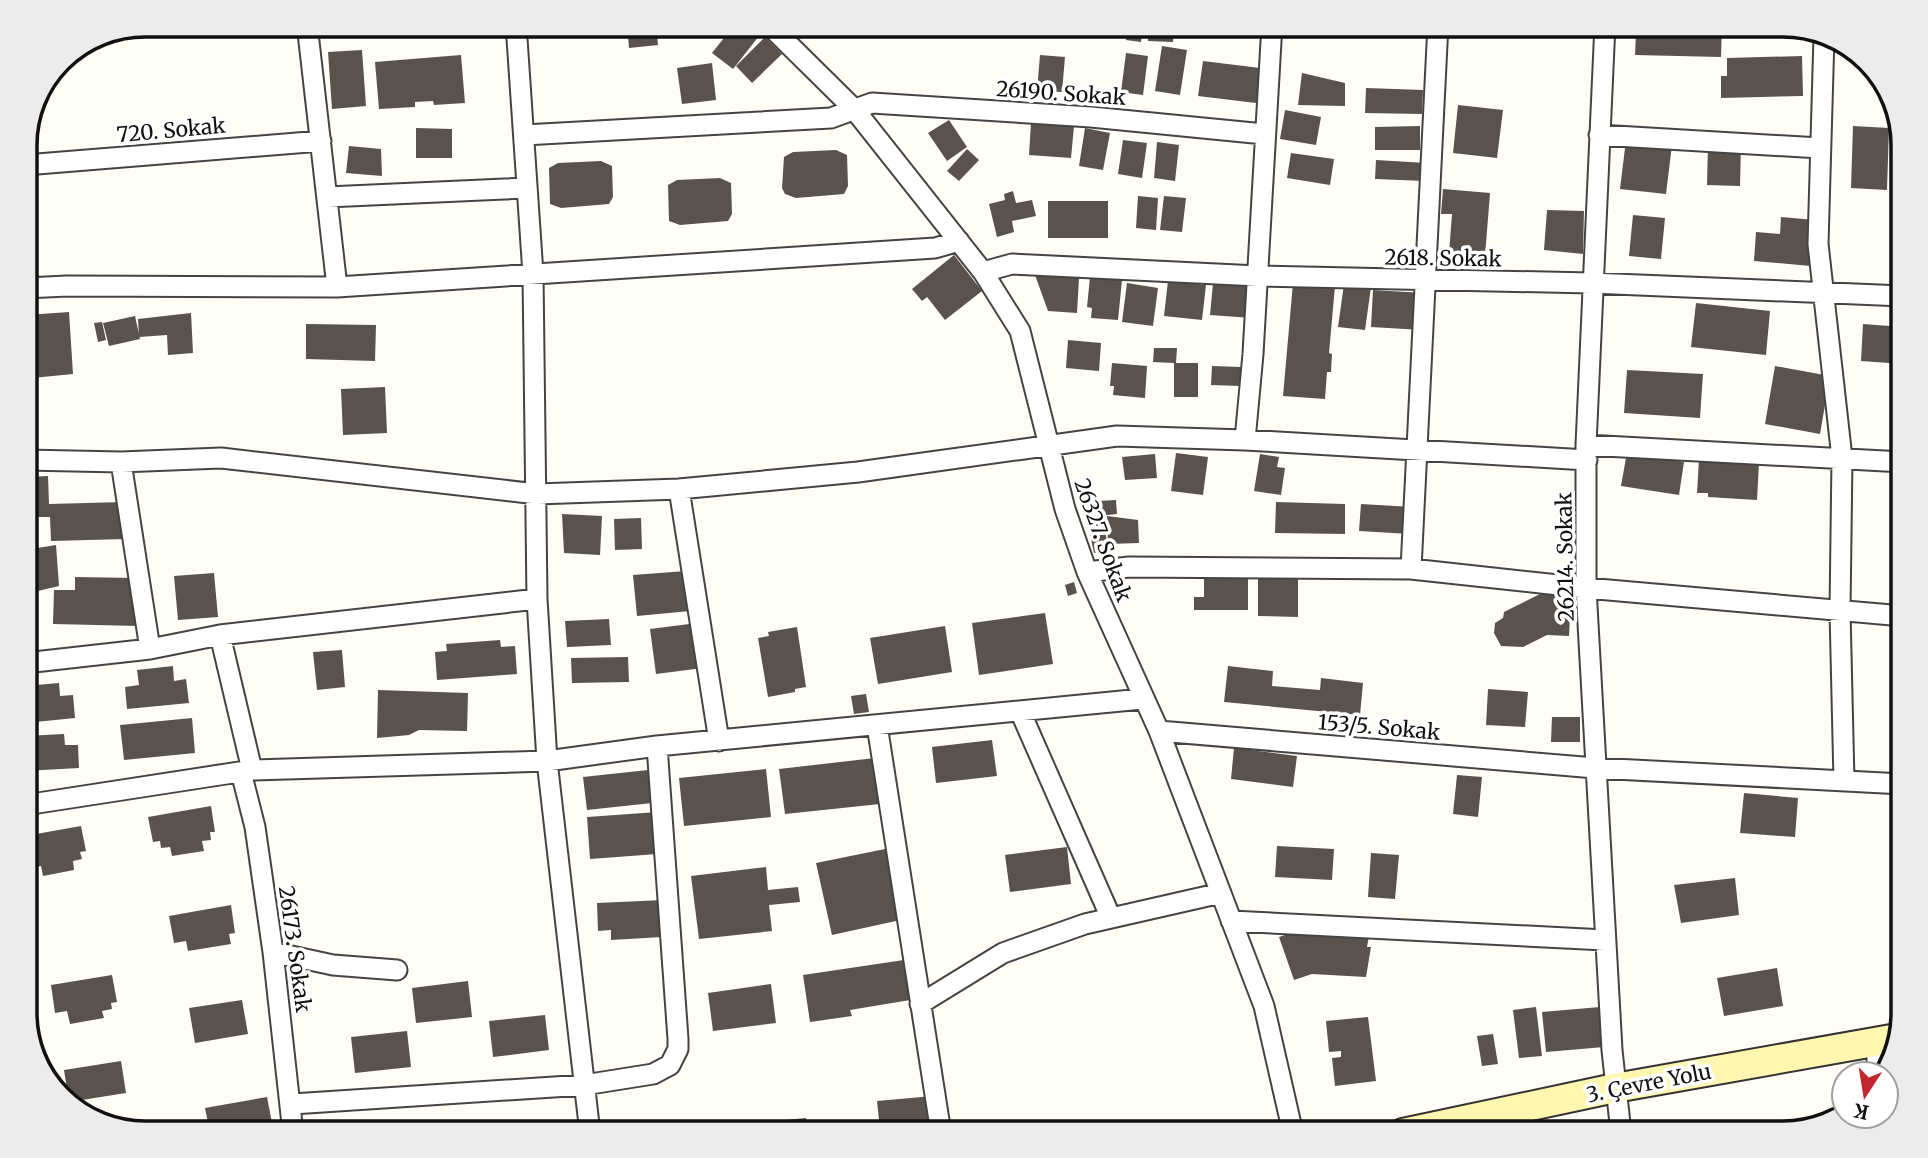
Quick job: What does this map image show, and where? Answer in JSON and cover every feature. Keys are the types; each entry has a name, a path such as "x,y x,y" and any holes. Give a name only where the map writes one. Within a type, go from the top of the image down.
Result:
{"main road":[{"name":"3. Çevre Yolu","path":"1500,1121 1615,1088 1887,1040"}],"street":[{"path":"309,37 337,287"},
{"path":"517,37 533,274 537,598 547,761 588,1121"},
{"name":"26327. Sokak","path":"781,37 854,109 984,272 1020,331 1065,509 1087,572 1142,699 1159,731 1264,1006 1290,1121"},
{"path":"1245,440 1258,276 1271,37"},
{"path":"1411,569 1437,37"},
{"name":"26214. Sokak","path":"1604,37 1591,283 1586,453 1586,588 1605,940 1619,1121"},
{"path":"1824,45 1818,244 1842,458 1840,611 1844,781"},
{"name":"26190. Sokak","path":"524,135 831,118 872,103 1091,117 1264,134"},
{"path":"1599,135 1820,148"},
{"name":"720. Sokak","path":"37,164 321,141"},
{"path":"327,197 527,188"},
{"path":"37,287 337,287 935,248 959,241"},
{"name":"2618. Sokak","path":"984,272 1012,264 1258,276 1591,283 1891,296"},
{"path":"37,460 121,462 221,458 537,494 679,489 858,472 1116,436 1419,450 1842,458 1891,462"},
{"path":"121,462 150,649"},
{"path":"679,489 719,741"},
{"path":"1087,572 1143,567 1411,569 1586,588 1891,615"},
{"path":"37,662 150,649 220,635 537,598"},
{"name":"26173. Sokak","path":"220,635 255,827 293,1121"},
{"path":"37,803 246,771 547,761 657,746 1142,699"},
{"path":"1020,711 1111,918"},
{"path":"877,725 939,1121"},
{"name":"153/5. Sokak","path":"1159,731 1595,768 1891,783"},
{"path":"292,1104 584,1085 663,1070 670,1065 678,1049 657,746"},
{"path":"920,1004 1003,953 1111,918 1221,893"},
{"path":"1231,921 1605,940"},
{"path":"273,952 333,965 397,970"}],"building":[{"path":"628,37 657,37 658,45 629,48"},
{"path":"725,37 758,37 733,69 712,53"},
{"path":"765,37 782,54 752,83 736,66"},
{"path":"1127,37 1142,37 1141,42 1126,40"},
{"path":"1148,37 1173,37 1173,42 1148,41"},
{"path":"1636,37 1722,37 1721,57 1635,55"},
{"path":"1162,46 1187,50 1180,95 1155,91"},
{"path":"362,50 366,106 332,109 328,52"},
{"path":"1126,53 1148,56 1143,95 1121,92"},
{"path":"461,55 465,103 434,105 433,101 415,102 415,107 379,109 375,62"},
{"path":"1040,55 1065,57 1062,92 1037,91"},
{"path":"1802,56 1803,96 1721,98 1721,76 1727,76 1727,58"},
{"path":"1203,61 1260,68 1256,103 1198,96"},
{"path":"712,63 716,100 682,104 677,68"},
{"path":"1302,73 1345,83 1345,106 1298,105"},
{"path":"1366,88 1423,90 1422,114 1365,113"},
{"path":"1458,105 1503,110 1497,158 1453,153"},
{"path":"1285,110 1321,117 1316,145 1280,139"},
{"path":"949,120 967,147 947,161 928,133"},
{"path":"1031,123 1074,126 1071,158 1029,155"},
{"path":"1420,126 1420,150 1375,150 1375,127"},
{"path":"1853,126 1889,128 1887,190 1851,188"},
{"path":"416,128 452,129 452,158 416,158"},
{"path":"1085,128 1110,133 1103,170 1079,166"},
{"path":"1123,140 1147,143 1142,178 1118,174"},
{"path":"1626,140 1672,145 1666,194 1620,189"},
{"path":"1157,142 1179,145 1175,181 1154,178"},
{"path":"1708,145 1741,145 1740,186 1707,185"},
{"path":"349,146 381,149 382,176 346,173"},
{"path":"967,149 979,160 959,181 947,171"},
{"path":"836,150 847,155 848,186 844,194 796,198 785,194 782,188 784,157 793,152"},
{"path":"1291,153 1334,159 1330,185 1287,178"},
{"path":"1376,160 1426,163 1425,181 1375,179"},
{"path":"601,161 612,166 613,197 609,204 561,208 550,204 549,168 558,163"},
{"path":"720,178 731,183 732,214 728,221 680,225 669,221 668,185 677,180"},
{"path":"1443,189 1490,193 1485,256 1449,253 1452,214 1441,214"},
{"path":"1013,191 1016,203 1032,200 1036,216 1012,221 1014,232 997,237 989,204 1005,200 1004,194"},
{"path":"1138,196 1158,198 1156,230 1136,228"},
{"path":"1164,196 1186,198 1182,232 1160,230"},
{"path":"1048,201 1108,201 1108,238 1048,238"},
{"path":"1547,210 1584,211 1583,254 1544,250"},
{"path":"1633,215 1665,218 1661,259 1629,256"},
{"path":"1781,217 1815,220 1811,266 1754,261 1756,232 1780,234"},
{"path":"954,255 982,291 945,320 927,297 922,301 912,289"},
{"path":"1035,275 1079,278 1077,313 1048,311"},
{"path":"1090,277 1122,280 1118,320 1091,318 1092,308 1087,307"},
{"path":"1168,281 1206,285 1202,320 1164,316"},
{"path":"1127,283 1158,288 1153,326 1122,322"},
{"path":"1213,283 1254,287 1252,318 1210,315"},
{"path":"1293,283 1335,286 1329,353 1332,354 1331,372 1327,372 1325,399 1283,396"},
{"path":"1344,284 1371,287 1365,330 1338,327"},
{"path":"1373,290 1424,293 1422,330 1371,327"},
{"path":"1696,303 1770,311 1766,355 1691,347"},
{"path":"69,312 73,374 37,378 37,314"},
{"path":"191,313 193,353 168,355 167,335 139,337 138,319"},
{"path":"135,316 140,339 109,346 103,323"},
{"path":"102,322 106,340 98,342 94,323"},
{"path":"306,324 376,325 375,361 306,359"},
{"path":"1863,324 1891,326 1891,363 1861,361"},
{"path":"1068,340 1101,343 1099,371 1066,368"},
{"path":"1154,348 1177,348 1176,363 1198,363 1198,397 1174,397 1174,363 1153,362"},
{"path":"1112,363 1147,366 1145,398 1113,395 1114,386 1110,386"},
{"path":"1212,366 1241,367 1240,386 1211,385"},
{"path":"1775,366 1830,376 1820,434 1765,424"},
{"path":"1627,370 1703,374 1700,418 1624,413"},
{"path":"385,387 387,433 343,435 341,389"},
{"path":"1627,452 1684,462 1679,495 1621,486"},
{"path":"1176,453 1208,457 1203,495 1171,491"},
{"path":"1155,454 1157,478 1125,480 1122,457"},
{"path":"1260,454 1279,457 1277,467 1285,468 1281,495 1254,491"},
{"path":"1699,459 1759,463 1757,500 1708,497 1708,493 1697,493"},
{"path":"37,476 48,476 49,504 125,502 126,539 51,541 50,517 37,517"},
{"path":"1116,500 1117,514 1099,516 1098,501"},
{"path":"1276,502 1345,504 1345,534 1275,533"},
{"path":"1361,504 1412,507 1410,534 1359,531"},
{"path":"562,514 602,516 600,555 564,553"},
{"path":"1107,516 1138,520 1139,543 1108,544"},
{"path":"1102,517 1109,550 1094,553 1087,520"},
{"path":"641,518 642,549 615,550 614,519"},
{"path":"56,545 59,586 37,591 37,548"},
{"path":"686,571 690,611 637,616 633,575"},
{"path":"214,573 218,617 178,620 174,576"},
{"path":"75,577 135,578 139,626 53,624 54,590 75,590"},
{"path":"1248,577 1248,610 1194,610 1194,597 1204,597 1204,578"},
{"path":"1258,578 1298,578 1298,617 1258,616"},
{"path":"1074,582 1077,593 1068,596 1065,585"},
{"path":"1540,594 1571,595 1569,636 1547,635 1523,647 1501,646 1494,633 1495,623 1503,618 1504,612"},
{"path":"1045,613 1053,664 979,675 972,623"},
{"path":"609,619 611,645 567,647 565,621"},
{"path":"697,623 703,668 656,674 650,629"},
{"path":"945,626 952,672 878,684 870,638"},
{"path":"797,627 806,687 768,697 758,638 769,636 768,632"},
{"path":"500,640 501,647 515,646 517,674 437,680 435,652 447,651 446,644"},
{"path":"342,650 345,687 317,690 313,652"},
{"path":"628,657 629,682 572,683 571,658"},
{"path":"173,666 174,681 186,679 189,703 127,709 125,687 139,685 137,670"},
{"path":"1228,666 1273,671 1272,686 1320,690 1321,678 1363,683 1360,715 1224,702"},
{"path":"59,683 60,696 73,695 75,718 37,722 37,685"},
{"path":"1488,689 1528,692 1525,727 1486,725"},
{"path":"378,690 468,693 467,731 419,730 409,735 377,738"},
{"path":"866,694 869,712 854,714 851,696"},
{"path":"1552,717 1580,717 1580,742 1551,742"},
{"path":"192,718 195,753 124,760 120,725"},
{"path":"64,734 65,745 78,745 79,768 37,770 37,735"},
{"path":"992,740 997,776 936,783 932,747"},
{"path":"1234,748 1297,756 1293,787 1231,779"},
{"path":"875,758 880,804 785,814 779,769"},
{"path":"766,769 771,817 684,826 679,778"},
{"path":"648,770 652,803 587,810 583,777"},
{"path":"1457,775 1482,777 1478,817 1453,814"},
{"path":"1744,793 1798,798 1795,837 1740,833"},
{"path":"211,806 215,832 210,832 211,840 202,841 204,851 172,856 170,847 161,848 160,841 153,842 148,817"},
{"path":"658,812 657,854 590,859 587,817"},
{"path":"81,826 86,851 80,852 82,859 73,861 74,870 43,876 41,866 37,867 37,834"},
{"path":"1277,846 1334,849 1332,880 1275,877"},
{"path":"1067,847 1071,884 1010,892 1005,855"},
{"path":"890,848 905,919 832,935 816,863"},
{"path":"1371,853 1399,855 1395,899 1368,897"},
{"path":"766,867 768,890 798,887 800,902 769,905 772,931 699,939 691,876"},
{"path":"1735,878 1739,915 1681,923 1674,885"},
{"path":"664,900 662,937 611,940 611,930 598,931 597,903"},
{"path":"231,905 235,933 229,934 231,944 188,951 186,941 174,943 169,916"},
{"path":"1291,933 1369,936 1367,947 1371,947 1366,977 1312,974 1294,980 1279,937"},
{"path":"904,960 910,1000 850,1010 852,1016 810,1022 803,975"},
{"path":"1777,968 1783,1006 1724,1016 1717,978"},
{"path":"112,975 117,1002 111,1003 112,1009 102,1011 104,1018 70,1024 67,1011 55,1013 51,985"},
{"path":"468,981 472,1017 416,1023 412,988"},
{"path":"771,984 776,1023 713,1031 708,993"},
{"path":"242,1000 248,1034 195,1043 189,1008"},
{"path":"1536,1007 1542,1056 1519,1058 1513,1010"},
{"path":"1600,1007 1604,1047 1546,1052 1542,1012"},
{"path":"545,1015 549,1050 493,1057 489,1021"},
{"path":"1368,1017 1376,1081 1335,1086 1332,1058 1341,1057 1341,1051 1329,1052 1326,1021"},
{"path":"407,1031 411,1067 355,1073 351,1037"},
{"path":"1493,1034 1498,1064 1482,1066 1477,1036"},
{"path":"121,1061 126,1093 81,1100 67,1086 64,1070"},
{"path":"933,1096 936,1121 870,1121 879,1120 877,1101"},
{"path":"267,1097 272,1121 208,1121 205,1108"},
{"path":"806,1118 806,1121 775,1121"}]}
